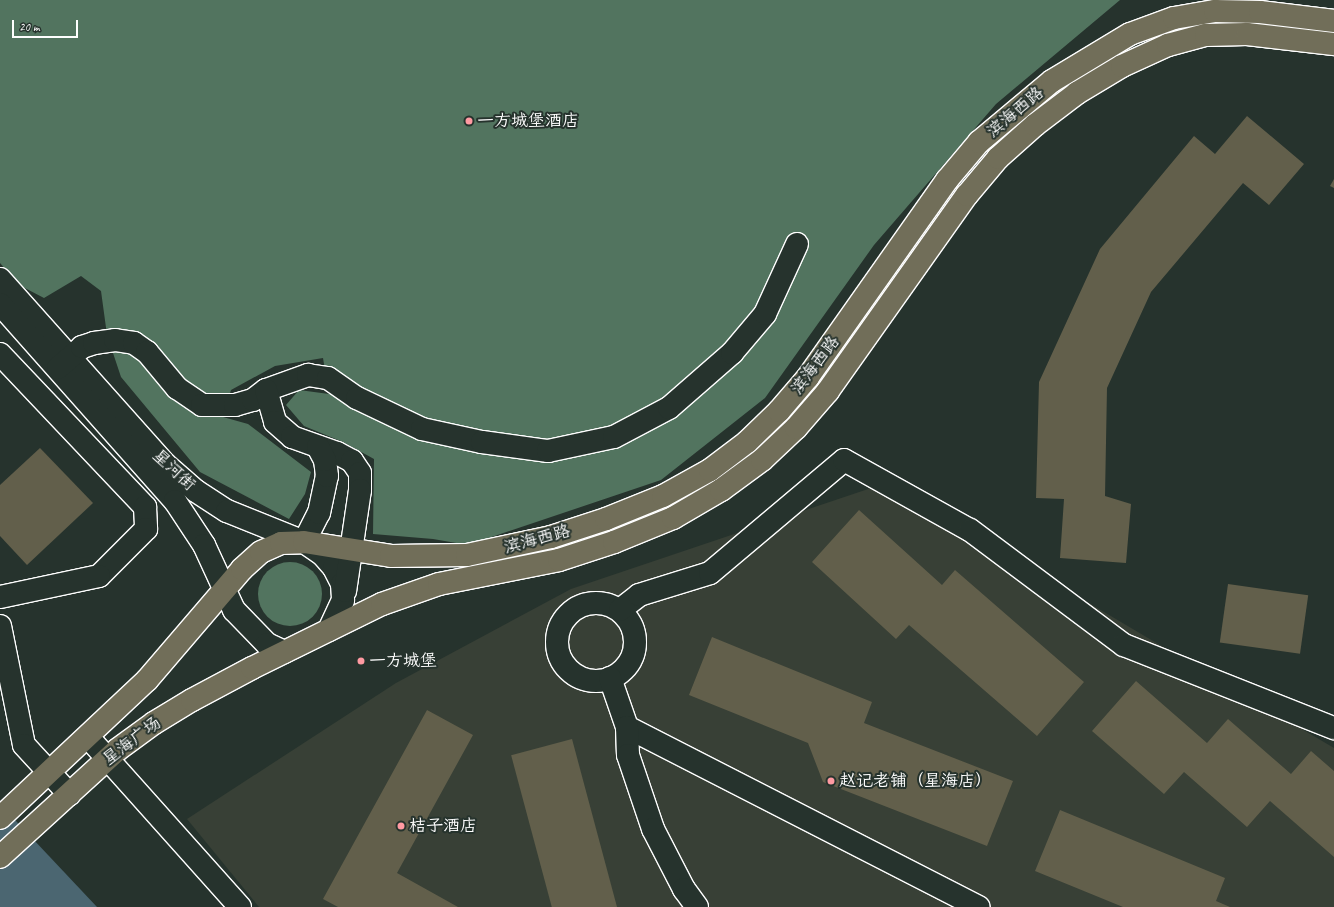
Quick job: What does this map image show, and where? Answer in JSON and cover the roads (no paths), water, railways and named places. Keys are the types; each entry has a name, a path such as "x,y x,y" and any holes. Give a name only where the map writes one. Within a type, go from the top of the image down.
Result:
{"highway":[{"name":"滨海西路","path":"224,592 261,552 281,543 304,542 391,556 432,556 500,549 599,522 663,496 710,470 747,442 779,411 808,377 947,180 979,142 1052,81 1130,34 1174,18 1215,11 1253,12 1334,21"},
{"name":"滨海西路","path":"284,652 382,604 439,584 552,562 614,542 673,518 721,490 762,460 796,428 828,391 967,195 998,158 1035,125 1077,93 1122,66 1168,45 1206,35 1247,34 1334,44"},
{"name":"星海广场","path":"0,818 148,680 224,592"},
{"name":"星海广场","path":"0,857 107,758 154,723 192,700 284,652"}],"street":[{"path":"63,363 82,347 94,343 115,340 134,343 147,352 177,388 202,405 234,405 252,400 266,390 308,374 328,378 357,398 422,429 482,442 548,451 614,437 669,408 732,354 765,314 797,244"},
{"name":"星河街","path":"0,280 63,363 192,523 234,610 250,629 267,644 284,652"},
{"name":"星河街","path":"0,304 63,363 165,464 196,491 227,511 304,542 322,554 334,568 342,584 343,600"},
{"path":"0,354 146,507 146,529 100,576 0,597"},
{"path":"266,390 276,422 292,437 352,462 360,474 360,490 343,600 329,630"},
{"path":"304,542 320,513 327,476 326,460 318,447"},
{"path":"620,610 639,595 710,573 844,460 970,530 1124,645 1334,728"},
{"path":"596,602 609,604 620,610 629,620 635,644 632,657 625,668 610,678 590,681 567,670 560,659 556,646 557,632 567,616 583,604 596,602"},
{"path":"0,626 24,745 69,794"},
{"path":"610,678 627,727 628,755 653,829 684,889 697,907"},
{"path":"627,727 979,907"},
{"path":"88,737 240,907"}],"water":[{"path":"0,804 97,907 0,907"}],"place":[{"name":"一方城堡酒店","path":"469,121"},
{"name":"一方城堡","path":"361,661"},
{"name":"赵记老铺（星海店）","path":"831,781"},
{"name":"桔子酒店","path":"401,826"}]}
